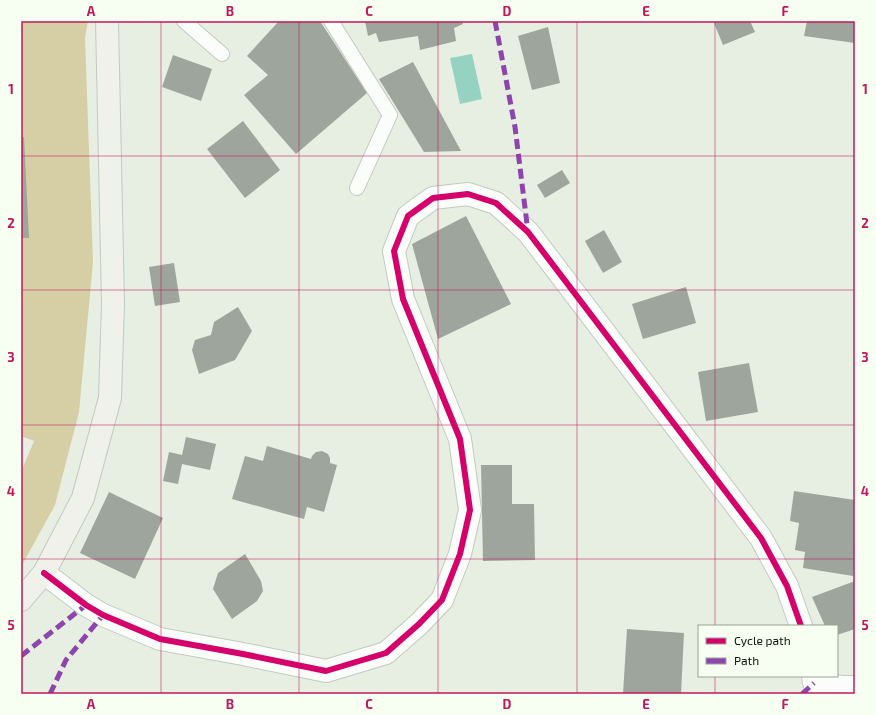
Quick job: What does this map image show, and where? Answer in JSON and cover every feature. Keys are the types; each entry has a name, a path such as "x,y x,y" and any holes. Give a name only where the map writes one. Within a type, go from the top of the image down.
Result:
{"street":[{"path":"21,600 44,573 83,498 110,398 113,304 106,21"},
{"path":"44,573 86,605 103,615 160,640 243,654 326,671 386,653 419,624 442,600 460,554 470,510 460,439 403,299 394,251 408,216 433,198 468,194 496,203 528,232 761,538 787,586 801,625"},
{"path":"814,680 842,687 855,687"}],"lane":[{"path":"184,21 222,54"},
{"path":"331,21 390,115 357,188"}],"shaded area":[{"path":"21,21 88,21 85,38 93,262 79,412 55,505 21,567 21,472 34,441 21,436"}],"water":[{"path":"472,54 482,99 460,104 450,58"}],"building":[{"path":"279,21 320,21 367,93 296,154 244,95 268,75 247,56"},
{"path":"365,21 462,21 463,24 454,28 456,41 420,50 418,36 379,42 376,33 368,36"},
{"path":"717,21 750,21 755,32 723,45 714,23"},
{"path":"807,21 855,21 855,43 804,36"},
{"path":"548,27 560,83 532,90 518,36"},
{"path":"173,55 212,69 201,101 162,87"},
{"path":"413,62 461,151 424,152 379,79"},
{"path":"243,121 280,170 245,198 207,149"},
{"path":"21,137 24,137 29,238 21,238"},
{"path":"562,170 570,183 545,198 537,185"},
{"path":"466,216 511,304 438,339 412,244"},
{"path":"604,230 622,262 603,273 585,241"},
{"path":"174,263 180,302 155,306 149,267"},
{"path":"686,287 696,323 643,339 632,304"},
{"path":"238,307 252,331 235,360 199,374 192,350 195,340 211,335 214,322"},
{"path":"749,363 758,412 706,421 698,372"},
{"path":"186,437 216,444 210,470 182,464 178,484 163,481 169,452 182,455"},
{"path":"267,446 311,459 316,452 322,451 328,454 330,463 337,465 324,512 307,507 304,519 232,499 245,456 263,461"},
{"path":"481,465 512,465 512,504 534,504 535,560 483,561"},
{"path":"794,491 855,500 855,559 853,576 803,568 805,552 795,550 799,523 790,521"},
{"path":"109,492 163,518 135,579 80,553"},
{"path":"245,554 261,581 263,591 257,601 232,619 213,589 218,573"},
{"path":"855,581 855,629 838,635 838,625 825,625 812,597"},
{"path":"627,629 684,633 681,694 623,694"}],"marked path":[{"path":"495,21 515,127 528,232"},
{"path":"21,656 86,605"},
{"path":"50,694 66,660 103,615"},
{"path":"802,694 814,683"}],"cycle path":[{"path":"44,573 86,605 103,615 160,639 326,671 386,653 419,624 442,600 460,554 470,510 460,439 403,299 394,251 408,216 433,198 468,194 496,203 528,232 761,538 787,586 801,625"}]}
